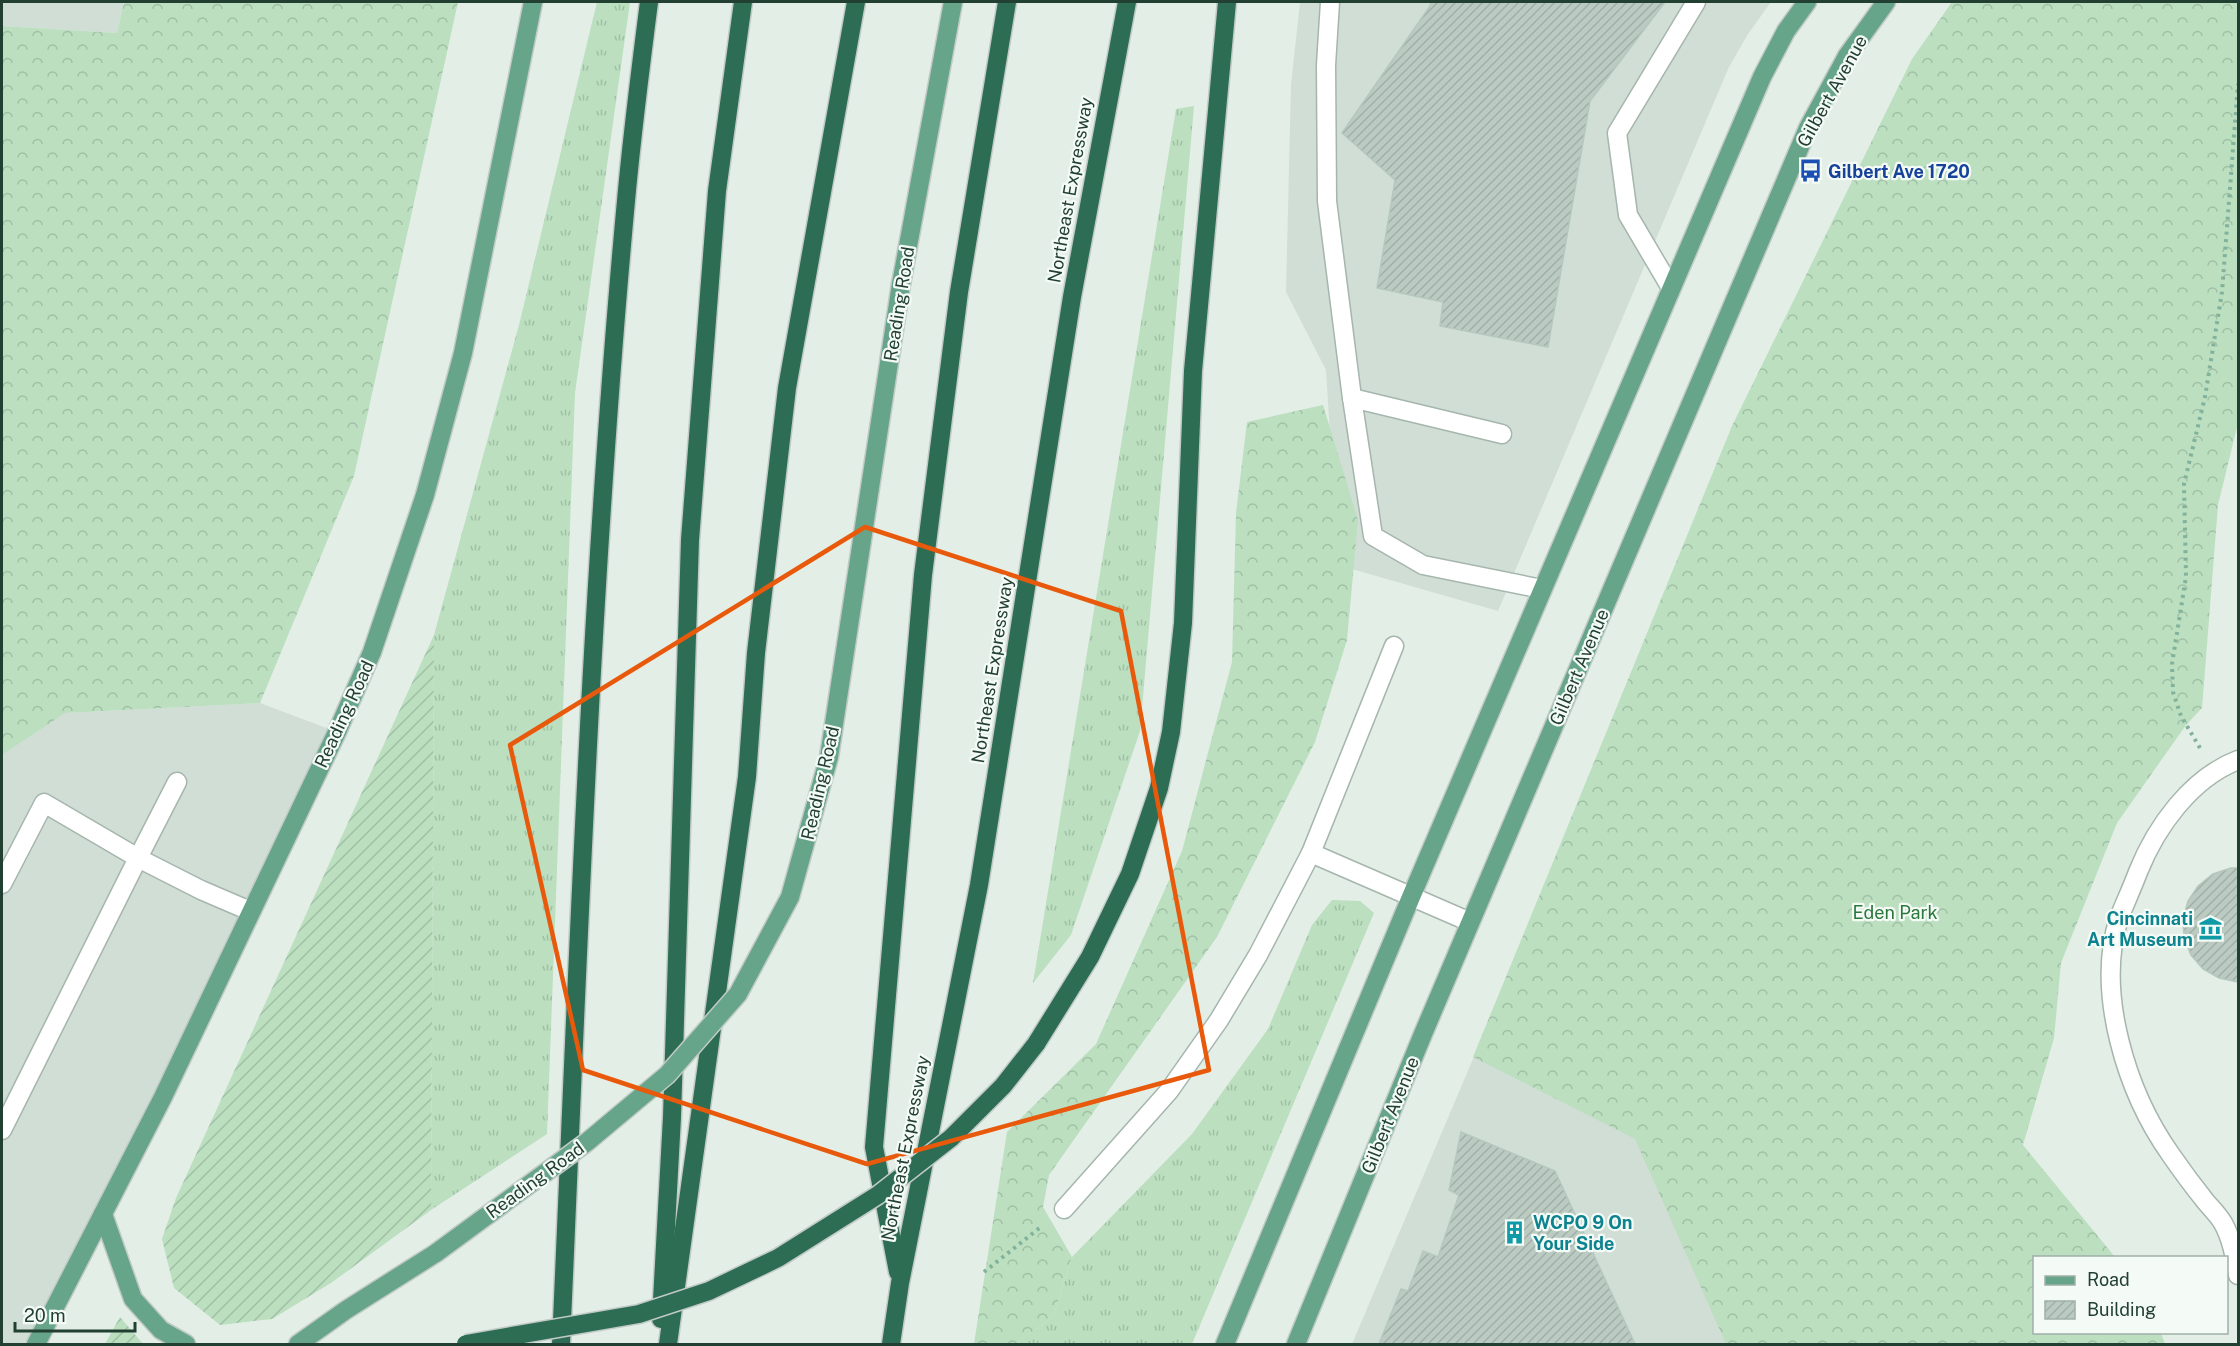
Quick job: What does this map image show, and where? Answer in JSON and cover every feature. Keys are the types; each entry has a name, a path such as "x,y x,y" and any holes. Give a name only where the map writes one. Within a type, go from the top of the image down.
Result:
{"highway":[{"path":"561,1344 584,838 609,404 627,188 649,2"},
{"path":"660,1344 672,1106 690,540 717,191 743,2"},
{"path":"668,1344 747,777 756,653 787,388 856,2"},
{"path":"900,1283 874,1147 923,575 959,292 1007,2"},
{"name":"Northeast Expressway","path":"891,1344 900,1283 979,885 1072,297 1126,2"},
{"path":"466,1344 639,1314 709,1291 778,1258 878,1195 951,1138 1003,1086 1036,1044 1090,957 1130,874 1159,788 1171,732 1183,623 1193,371 1227,2"}],"main road":[{"name":"Reading Road","path":"36,1344 163,1097 337,732 372,652 425,495 463,353 533,2"},
{"name":"Reading Road","path":"298,1344 346,1310 436,1253 586,1142 667,1076 738,994 790,897 829,757 901,284 953,2"},
{"path":"1225,1344 1411,897 1762,77 1786,31 1807,2"},
{"name":"Gilbert Avenue","path":"1296,1344 1470,922 1808,128 1847,56 1886,2"},
{"path":"103,1214 133,1299 161,1330 186,1344"}],"lane":[{"path":"1330,2 1326,65 1328,201 1352,398 1373,536 1423,565 1542,589"},
{"path":"1671,288 1628,215 1617,133 1696,2"},
{"path":"1352,398 1502,434"},
{"path":"1064,1209 1169,1091 1219,1020 1258,955 1311,853 1394,646"},
{"path":"2238,760 2215,772 2180,803 2161,828 2145,856 2119,919 2114,946 2112,993 2114,1017 2120,1043 2129,1075 2143,1109 2155,1133 2223,1222 2229,1236 2238,1275"},
{"path":"2,1130 177,782"},
{"path":"2,884 44,803 138,858 201,890 250,911"},
{"path":"1311,853 1470,922"}],"path":[{"path":"2200,749 2181,716 2173,692 2172,664 2186,577 2184,484 2205,397 2222,292 2238,84"},
{"path":"984,1272 1064,1209"}],"highlighted area":[{"path":"865,527 1121,611 1209,1070 867,1164 583,1070 510,745"}],"shaded area":[{"path":"2,2 124,2 117,33 2,26"},
{"path":"1300,2 1771,2 1748,34 1729,67 1498,611 1338,565 1326,370 1286,292 1291,85"},
{"path":"260,703 337,732 36,1344 2,1344 2,755 64,713"},
{"path":"1523,941 1951,1344 1352,1344"}],"green space":[{"path":"124,2 458,2 354,476 260,703 65,713 2,755 2,26 117,33"},
{"path":"597,2 630,2 575,393 547,1134 431,1210 434,635 519,325"},
{"name":"Eden Park","path":"1952,2 2238,2 2238,423 2218,505 2202,708 2186,725 2117,823 2061,963 2054,1038 2023,1145 2114,1256 2033,1256 2033,1334 2161,1334 2165,1344 1726,1344 1635,1139 1473,1057 1732,426 1912,59"},
{"path":"1194,106 1140,731 1071,935 1033,983 1176,109"},
{"path":"1323,405 1358,520 1347,640 1315,742 1217,937 1049,1175 1043,1207 1072,1257 1053,1317 1015,1344 974,1344 1007,1132 1096,1044 1182,851 1232,662 1236,513 1247,422"},
{"path":"434,635 431,1210 331,1283 272,1319 220,1325 174,1288 162,1239 176,1198"},
{"path":"1332,900 1360,901 1374,913 1192,1344 1015,1344 1053,1317 1072,1257 1192,1134 1268,1029 1312,925"},
{"path":"120,1317 143,1344 105,1344"}],"building":[{"path":"1431,2 1665,2 1590,101 1548,347 1440,326 1443,302 1377,288 1395,180 1342,133"},
{"name":"Cincinnati Art Museum","path":"2238,868 2238,982 2219,978 2203,969 2191,955 2184,937 2183,919 2188,901 2198,886 2213,874"},
{"name":"WCPO 9 On Your Side","path":"1461,1132 1555,1171 1635,1344 1379,1344 1401,1289 1408,1291 1423,1251 1438,1257 1459,1195 1449,1190"}],"place":[{"name":"Gilbert Ave 1720","path":"1810,171"},
{"name":"Cincinnati Art Museum","path":"2211,928"},
{"name":"WCPO 9 On Your Side","path":"1515,1232"}]}
